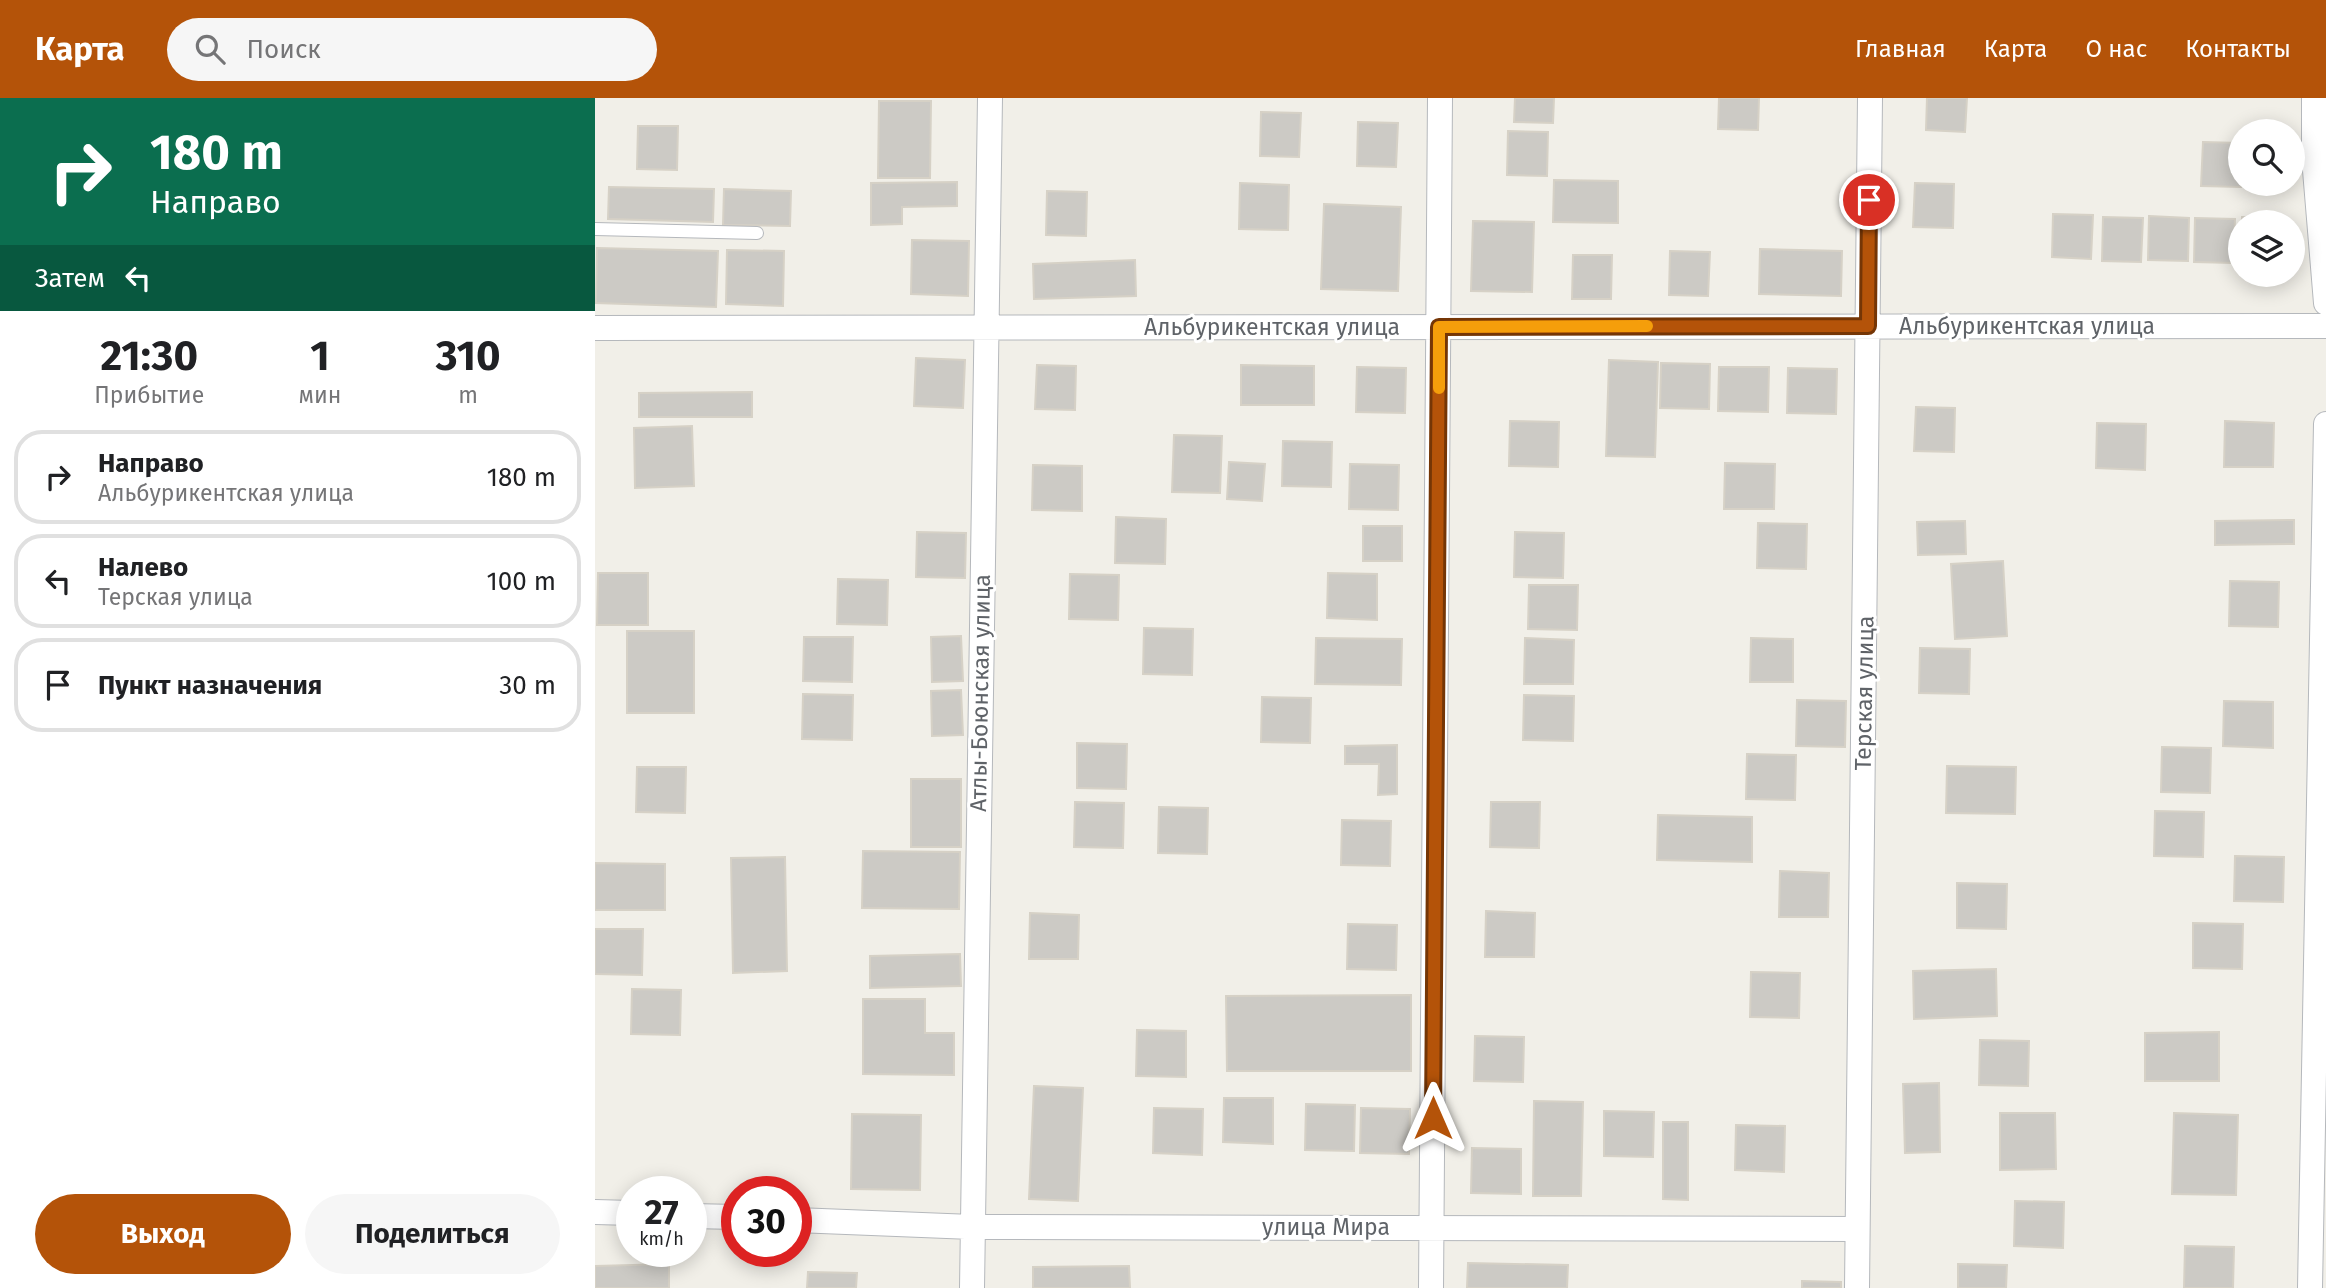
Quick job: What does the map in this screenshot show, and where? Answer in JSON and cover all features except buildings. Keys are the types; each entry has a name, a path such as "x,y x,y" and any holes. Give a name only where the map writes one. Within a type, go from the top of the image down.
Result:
{"street":[{"name":"Атлы-Боюнская улица","path":"972,1288 990,98"},
{"path":"1431,1288 1440,98"},
{"name":"Терская улица","path":"1857,1288 1870,98"},
{"path":"2314,98 2314,158 2326,303"},
{"name":"Альбурикентская улица","path":"595,328 2326,326"},
{"path":"2310,1288 2326,424"},
{"path":"595,1212 616,1213"},
{"name":"улица Мира","path":"812,1221 972,1227 1856,1229"}],"lane":[{"path":"595,229 757,233"}],"slow traffic":[{"path":"1439,388 1439,327 1647,326"}],"route":[{"path":"1433,1118 1439,327 1868,326 1869,200"}]}
